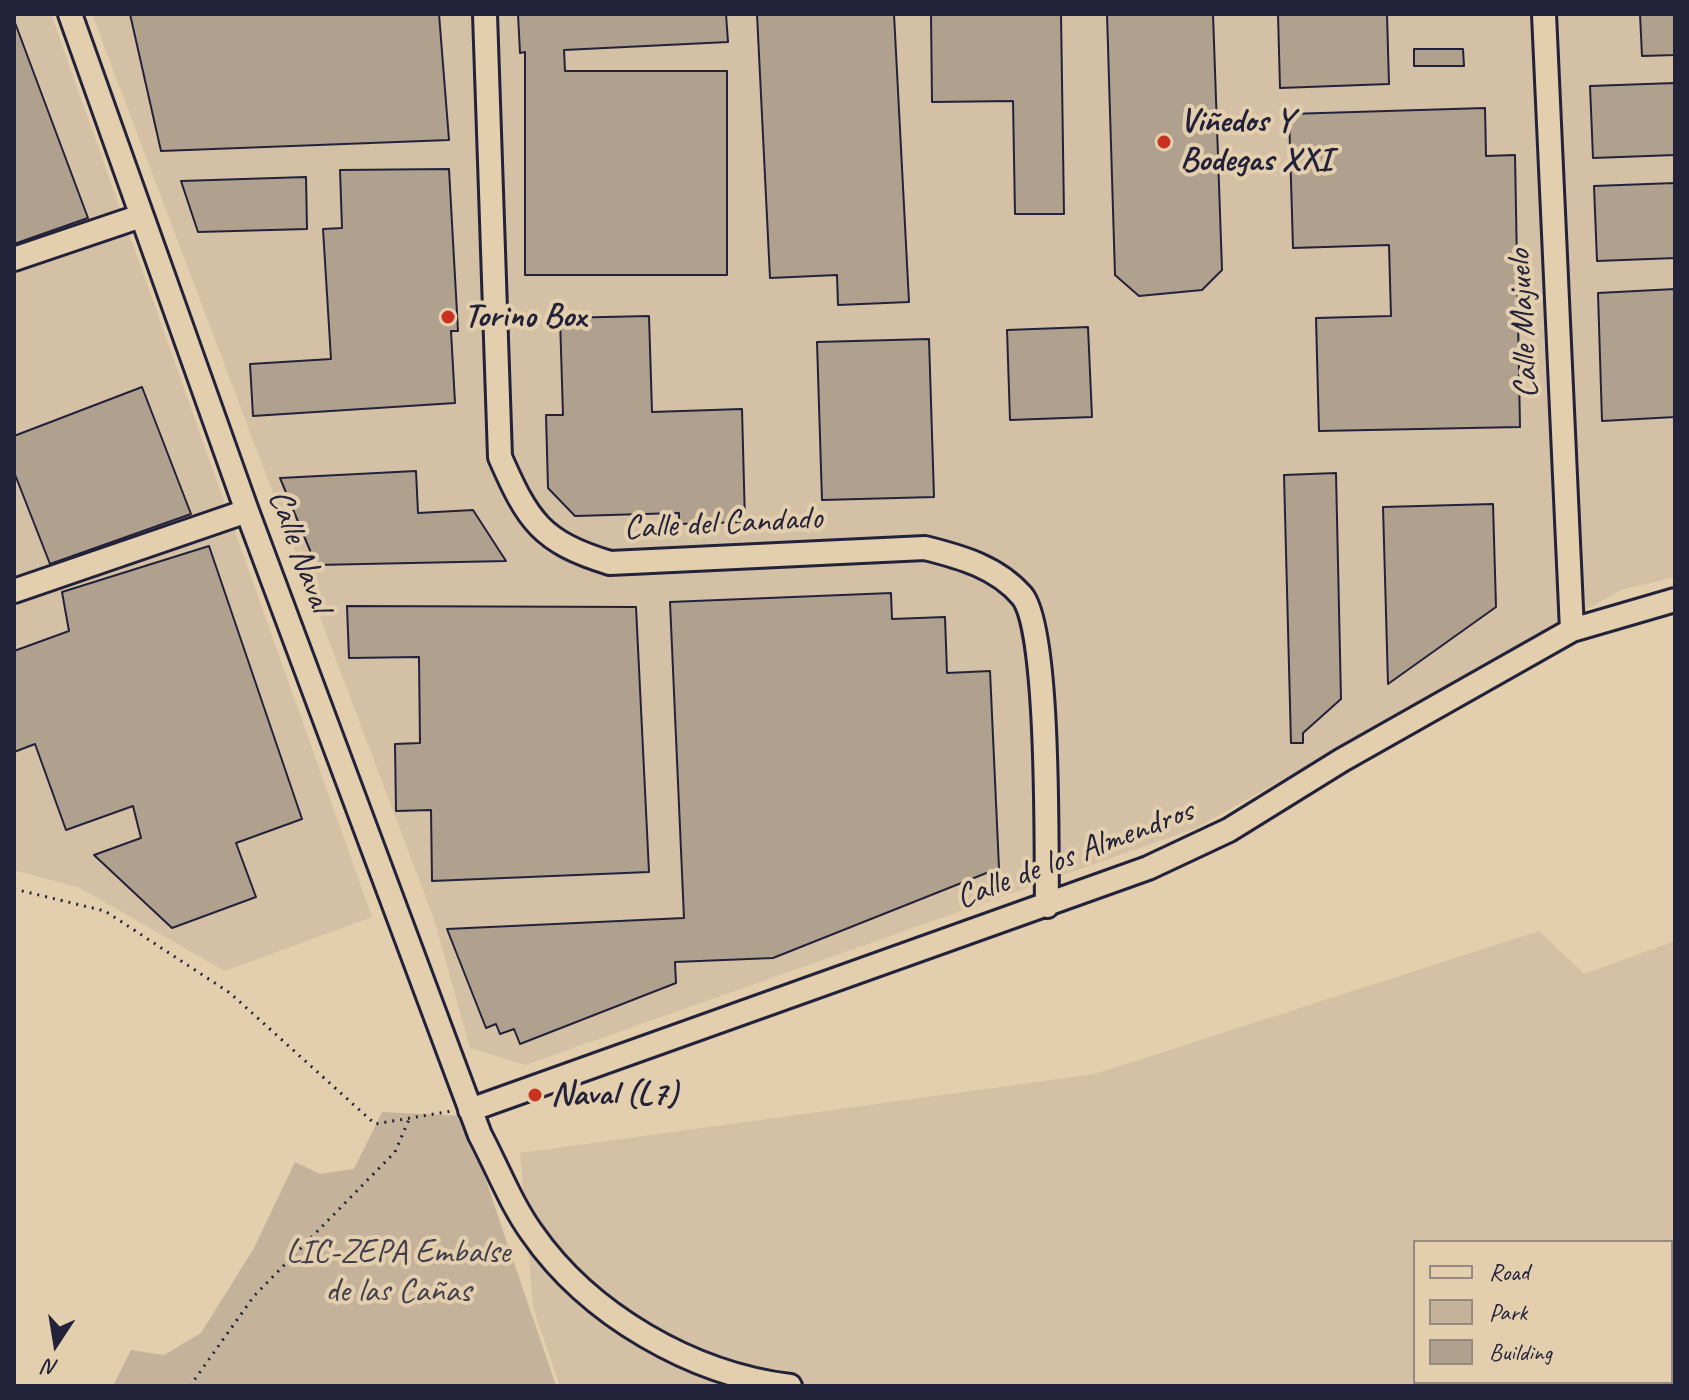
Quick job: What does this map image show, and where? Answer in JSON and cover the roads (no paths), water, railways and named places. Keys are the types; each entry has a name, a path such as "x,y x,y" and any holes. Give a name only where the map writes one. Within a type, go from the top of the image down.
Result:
{"street":[{"name":"Calle Naval","path":"70,14 247,511 470,1110 531,1233 610,1313 659,1345 717,1371 790,1386"},
{"name":"Calle del Candado","path":"485,14 500,457 520,501 545,534 577,553 610,563 925,548 965,558 1004,579 1024,599 1040,649 1047,906"},
{"name":"Calle Majuelo","path":"1544,14 1572,630"},
{"path":"14,259 141,216"},
{"path":"14,591 247,511"},
{"name":"Calle de los Almendros","path":"470,1110 1148,868 1229,830 1342,760 1572,630 1675,600"}],"place":[{"name":"Viñedos Y Bodegas XXI","path":"1164,142"},
{"name":"Torino Box","path":"448,317"},
{"name":"Naval (L7)","path":"535,1095"}],"park label":[{"name":"LIC-ZEPA Embalse de las Cañas","path":"398,1272"}]}
